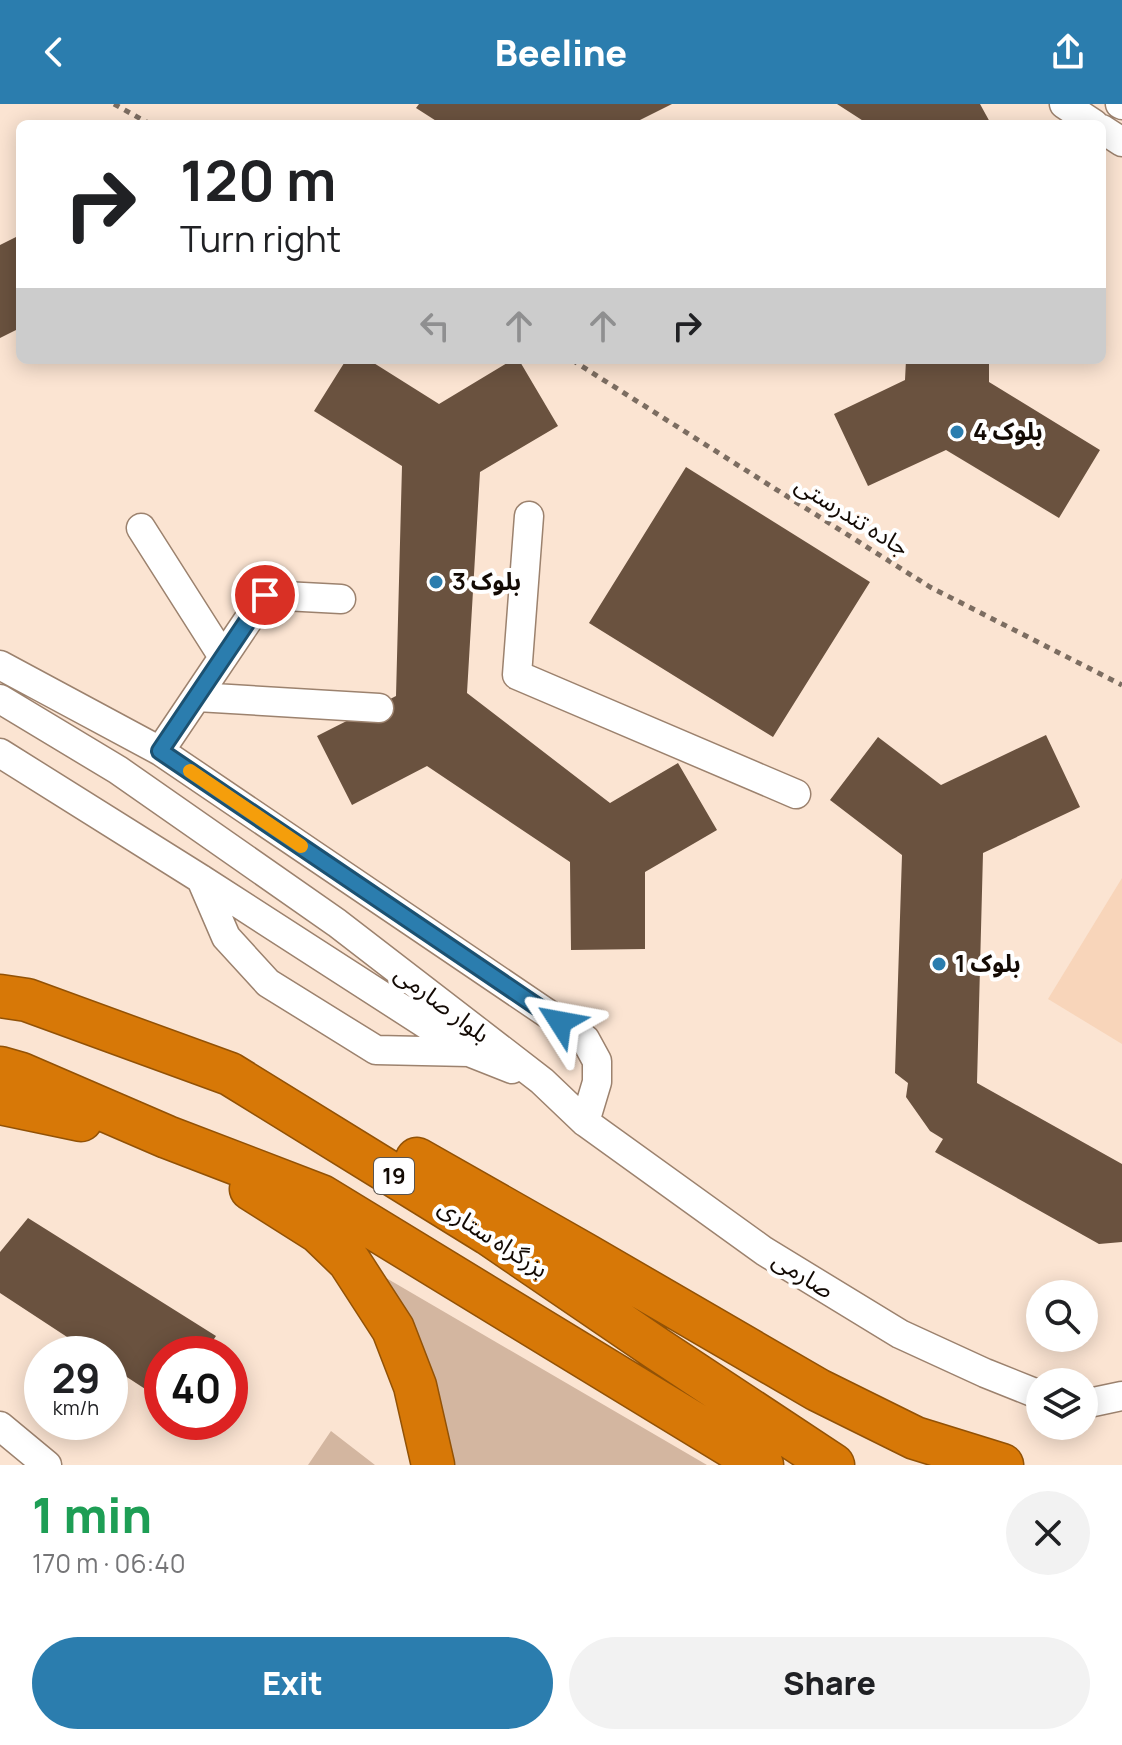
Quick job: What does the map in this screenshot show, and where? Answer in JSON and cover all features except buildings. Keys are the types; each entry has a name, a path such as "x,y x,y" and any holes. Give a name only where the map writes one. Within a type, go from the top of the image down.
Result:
{"highway":[{"name":"بزرگراه ستاری","path":"9,995 230,1074 489,1234 833,1465"},
{"name":"19","path":"0,1068 321,1196 762,1465"},
{"path":"230,1074 311,1103 441,1171 818,1390 915,1438 1002,1465"},
{"path":"0,1103 167,1137 319,1232 349,1261 393,1329 415,1386 433,1465"},
{"path":"759,1415 860,1465"}],"street":[{"path":"1064,104 1088,120"},
{"path":"529,516 517,675 796,794"},
{"path":"141,528 223,657"},
{"path":"160,751 265,595 341,599"},
{"name":"بلوار صارمی","path":"0,665 160,751 585,1039 597,1061 597,1082 585,1122 542,1081 337,923 118,770 0,699"},
{"path":"197,697 379,708"},
{"path":"0,753 469,1052 542,1081"},
{"path":"201,879 226,937 268,983 376,1050 469,1052"},
{"name":"صارمی","path":"585,1122 764,1251 900,1334 1026,1389"},
{"path":"1098,1401 1122,1396"},
{"path":"0,1426 47,1465"}],"path":[{"path":"114,104 143,120"},
{"name":"جاده تندرستی","path":"578,364 930,587 1122,685"}],"shaded area":[{"path":"1122,878 1122,1044 1048,999"},
{"path":"369,1268 707,1465 443,1465"},
{"path":"331,1431 375,1465 308,1465"}],"slow traffic":[{"path":"190,771 301,846"}],"place":[{"name":"بلوک 4","path":"957,432"},
{"name":"بلوک 3","path":"436,582"},
{"name":"بلوک 1","path":"939,964"}],"route":[{"path":"265,595 160,751 560,1022"}]}
